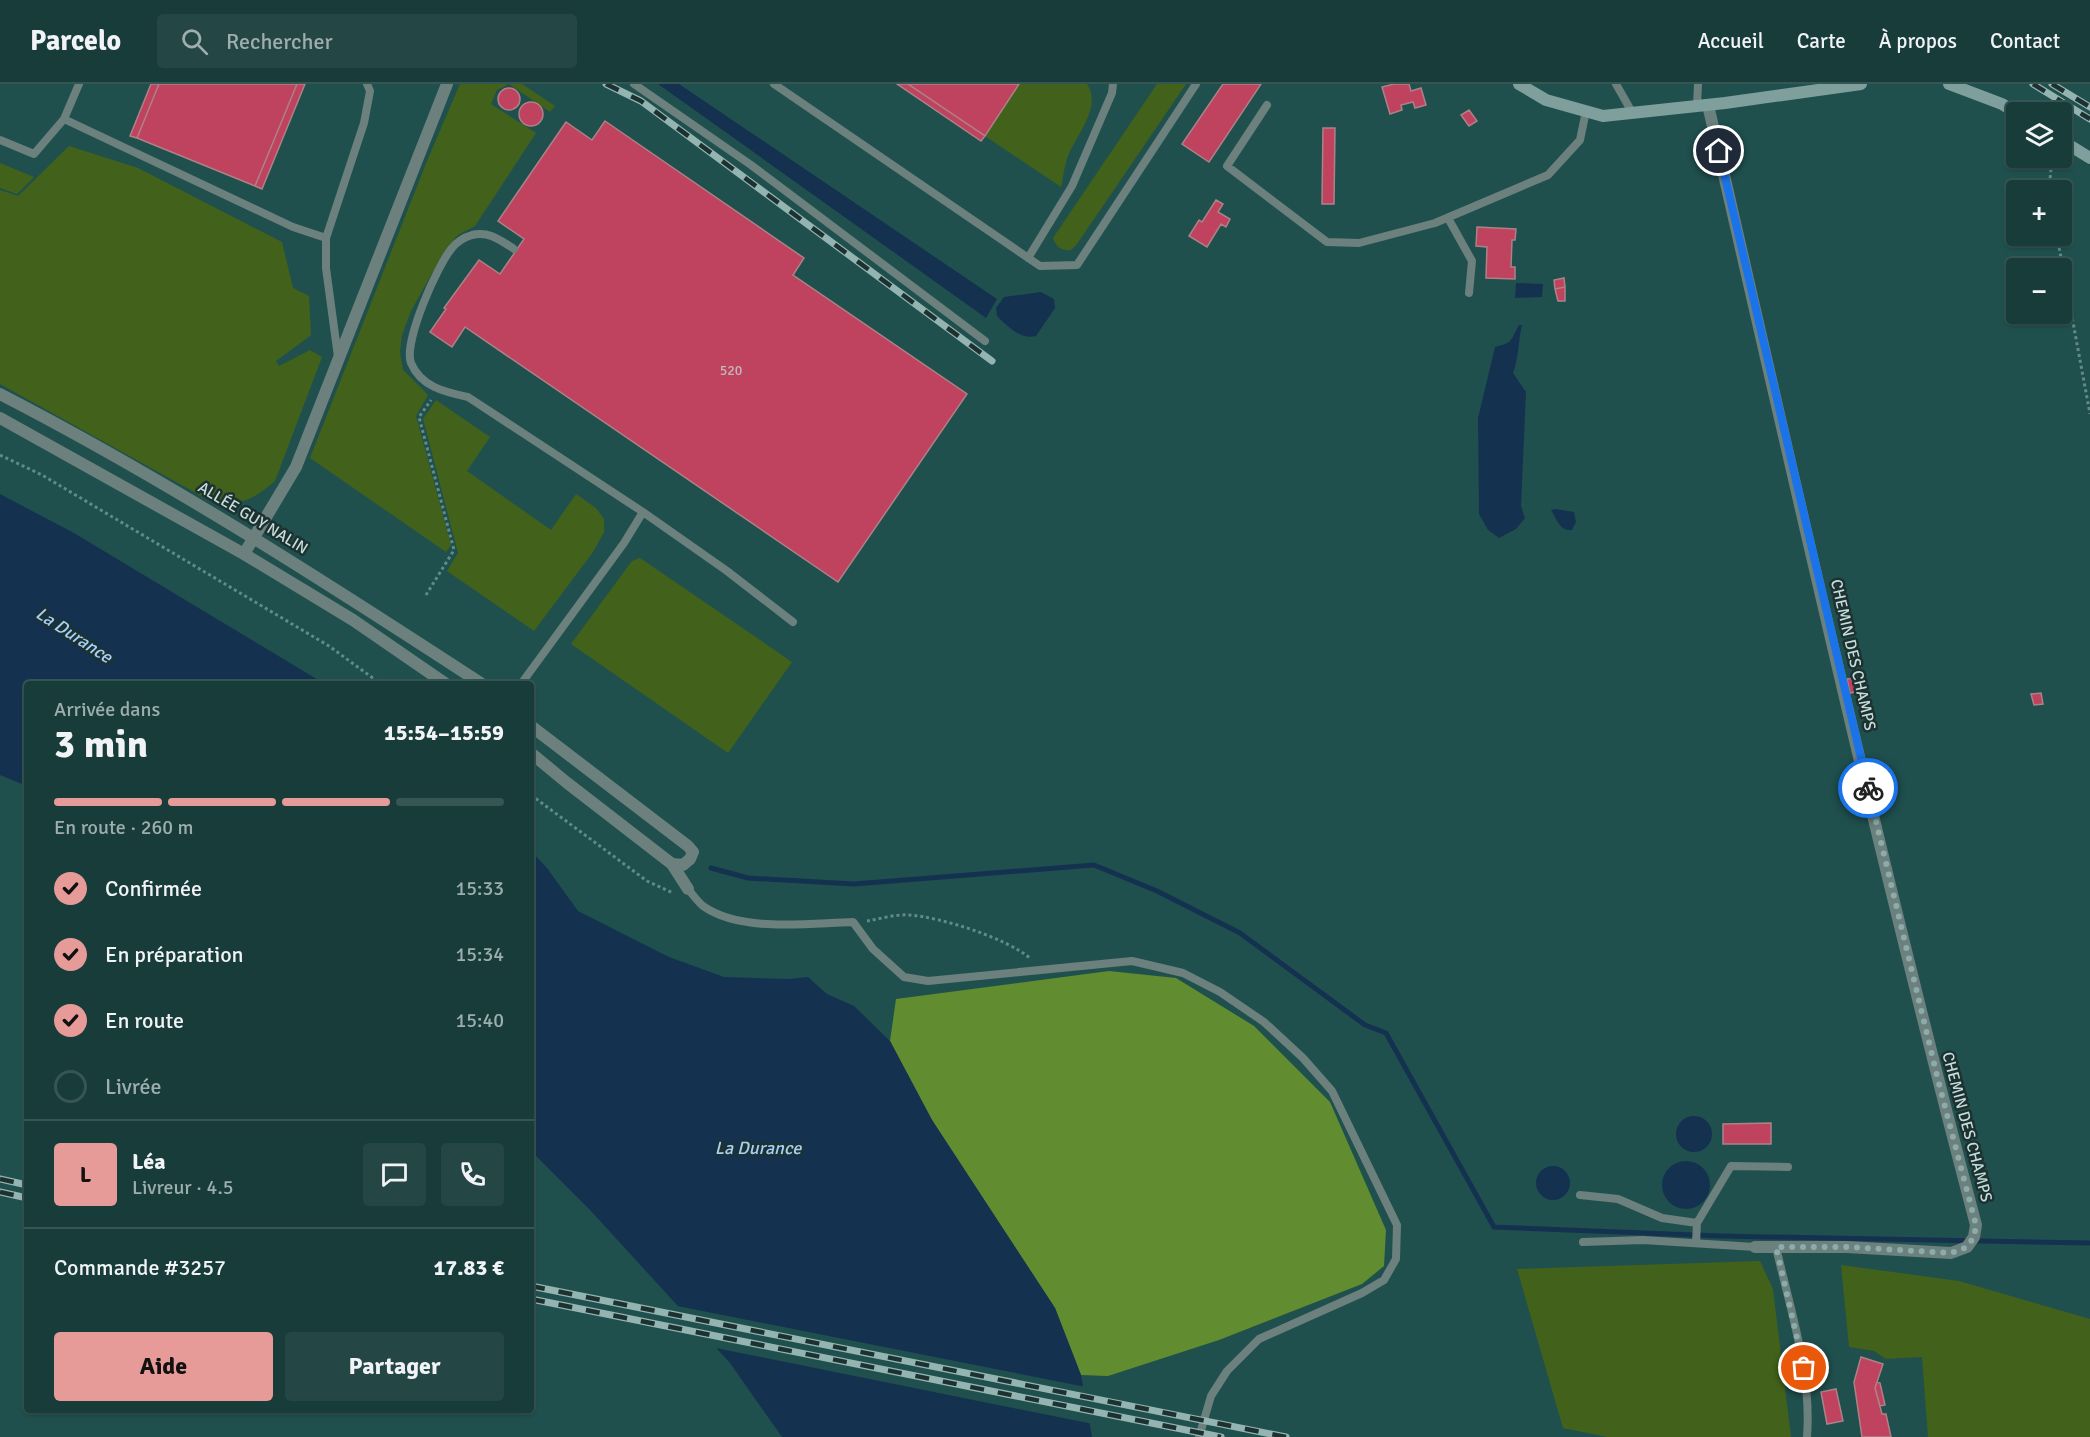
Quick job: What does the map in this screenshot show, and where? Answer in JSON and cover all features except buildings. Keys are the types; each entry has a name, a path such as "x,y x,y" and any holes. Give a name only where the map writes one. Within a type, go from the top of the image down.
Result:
{"street":[{"path":"244,554 296,467 447,84"},
{"path":"1519,84 1546,100 1603,116 1703,106 1862,84"},
{"path":"1949,84 2006,107"},
{"name":"CHEMIN DES CHAMPS","path":"1703,106 1938,1080 1976,1225 1974,1237 1967,1247 1951,1253 1847,1247 1755,1247"},
{"path":"2072,147 2090,158"},
{"name":"ALLÉE GUY NALIN","path":"0,394 79,434 254,537 477,681"},
{"path":"0,418 244,554 353,620 442,681"},
{"path":"534,728 693,852 690,859 683,865 672,864"},
{"path":"534,755 672,864 688,889"}],"lane":[{"path":"0,140 34,154 64,119 79,84"},
{"path":"338,358 326,268 326,238 363,123 370,91 368,84"},
{"path":"634,84 751,165 985,341"},
{"path":"774,84 1040,266 1077,265 1196,84"},
{"path":"1028,258 1072,186 1112,93 1113,84"},
{"path":"1616,84 1633,114"},
{"path":"1698,84 1703,106"},
{"path":"1267,105 1227,166 1327,243 1359,243 1448,218 1548,175 1580,140 1586,111"},
{"path":"64,119 293,227 326,238"},
{"path":"1448,218 1472,261 1469,293"},
{"path":"514,249 495,236 485,234 471,236 451,249 423,303 410,342 409,355 420,376 438,391 468,397 643,512 727,571 793,622"},
{"path":"523,681 624,543 643,512"},
{"path":"688,889 702,906 724,916 753,923 853,922 873,949 904,977 928,981 1132,962 1182,973 1220,992 1264,1022 1302,1058 1332,1091 1397,1225 1396,1259 1384,1280 1362,1293 1259,1339 1227,1371 1210,1396 1199,1437"},
{"path":"1696,1243 1697,1223 1731,1166 1788,1167"},
{"path":"1580,1196 1617,1199 1662,1218 1697,1223"},
{"path":"1583,1242 1643,1240 1755,1247"},
{"path":"1776,1247 1804,1368 1808,1401 1808,1437"}],"path":[{"path":"2059,246 2090,414"},
{"path":"426,595 454,550 419,417 438,391"},
{"path":"0,455 42,475 319,640 377,681"},
{"path":"534,797 647,881 675,894"},
{"path":"853,922 908,915 942,922 988,934 1020,949 1044,970"}],"green space":[{"path":"460,84 509,84 497,90 491,104 536,133 475,226 458,235 445,250 411,311 402,335 400,352 403,370 428,395 416,416 451,545 446,552 310,458 427,161"},
{"path":"509,84 522,84 555,106 550,112"},
{"path":"1019,84 1087,84 1091,93 1090,112 1067,159 1061,187 985,136"},
{"path":"1157,84 1186,84 1077,244 1071,250 1059,248 1053,238"},
{"path":"69,146 138,168 282,242 293,288 309,296 311,335 276,361 279,366 310,350 322,357 275,481 253,497 240,502 214,503 0,384 0,190 18,196"},
{"path":"0,163 34,177 17,194 0,188"},
{"path":"436,400 490,437 467,471 551,530 576,494 596,508 604,519 604,532 593,552 534,631 447,571 458,553 423,419"},
{"path":"640,558 792,662 728,753 571,644 632,561"},
{"path":"1109,971 1176,978 1254,1026 1330,1102 1386,1230 1384,1266 1362,1284 1219,1340 1108,1376 1081,1375 1055,1308 932,1120 890,1041 896,999"},
{"path":"1760,1261 1773,1289 1791,1437 1607,1437 1563,1428 1517,1269"},
{"path":"1841,1265 1959,1281 2090,1319 2090,1437 1928,1437 1922,1357 1886,1359 1874,1351 1849,1347"}],"water":[{"path":"658,84 679,84 997,299 986,318"},
{"path":"1516,283 1543,284 1542,297 1515,298"},
{"path":"1041,292 1054,299 1055,308 1036,336 1020,334 997,316 996,308 1004,297"},
{"path":"1519,325 1522,325 1513,373 1526,392 1521,506 1525,518 1516,529 1499,538 1488,530 1479,514 1478,418 1495,347 1509,342"},
{"name":"La Durance","path":"0,494 74,533 320,681 24,681 24,785 0,775"},
{"path":"1551,510 1574,512 1576,522 1572,530 1564,529 1559,524"},
{"name":"La Durance","path":"534,854 547,868 578,911 669,957 724,977 788,979 808,977 827,994 854,1006 890,1041 932,1120 1055,1308 1081,1375 1092,1437 782,1437 730,1363 590,1210 534,1154"},
{"path":"1694,1116 1706,1122 1712,1134 1706,1146 1694,1152 1682,1146 1676,1134 1682,1122"},
{"path":"1686,1161 1703,1168 1710,1185 1703,1202 1686,1209 1669,1202 1662,1185 1669,1168"},
{"path":"1553,1166 1565,1171 1570,1183 1565,1195 1553,1200 1541,1195 1536,1183 1541,1171"}],"pier":[{"path":"672,1305 1086,1387 1093,1424 711,1347"}],"waterway":[{"path":"711,868 748,878 854,884 1094,865 1157,891 1240,933 1365,1025 1386,1033 1494,1227 1720,1236 2090,1243"}],"railway":[{"path":"606,84 641,101 992,361"},
{"path":"2033,84 2090,119"},
{"path":"2052,84 2090,107"},
{"path":"0,1179 24,1184"},
{"path":"0,1192 24,1197"},
{"path":"534,1287 1286,1437"},
{"path":"534,1300 1221,1437"}],"way so far":[{"path":"1804,1368 1776,1247 1847,1247 1951,1253 1967,1247 1974,1237 1976,1225 1938,1080 1868,788"}],"route":[{"path":"1719,151 1792,473 1868,788"}]}
